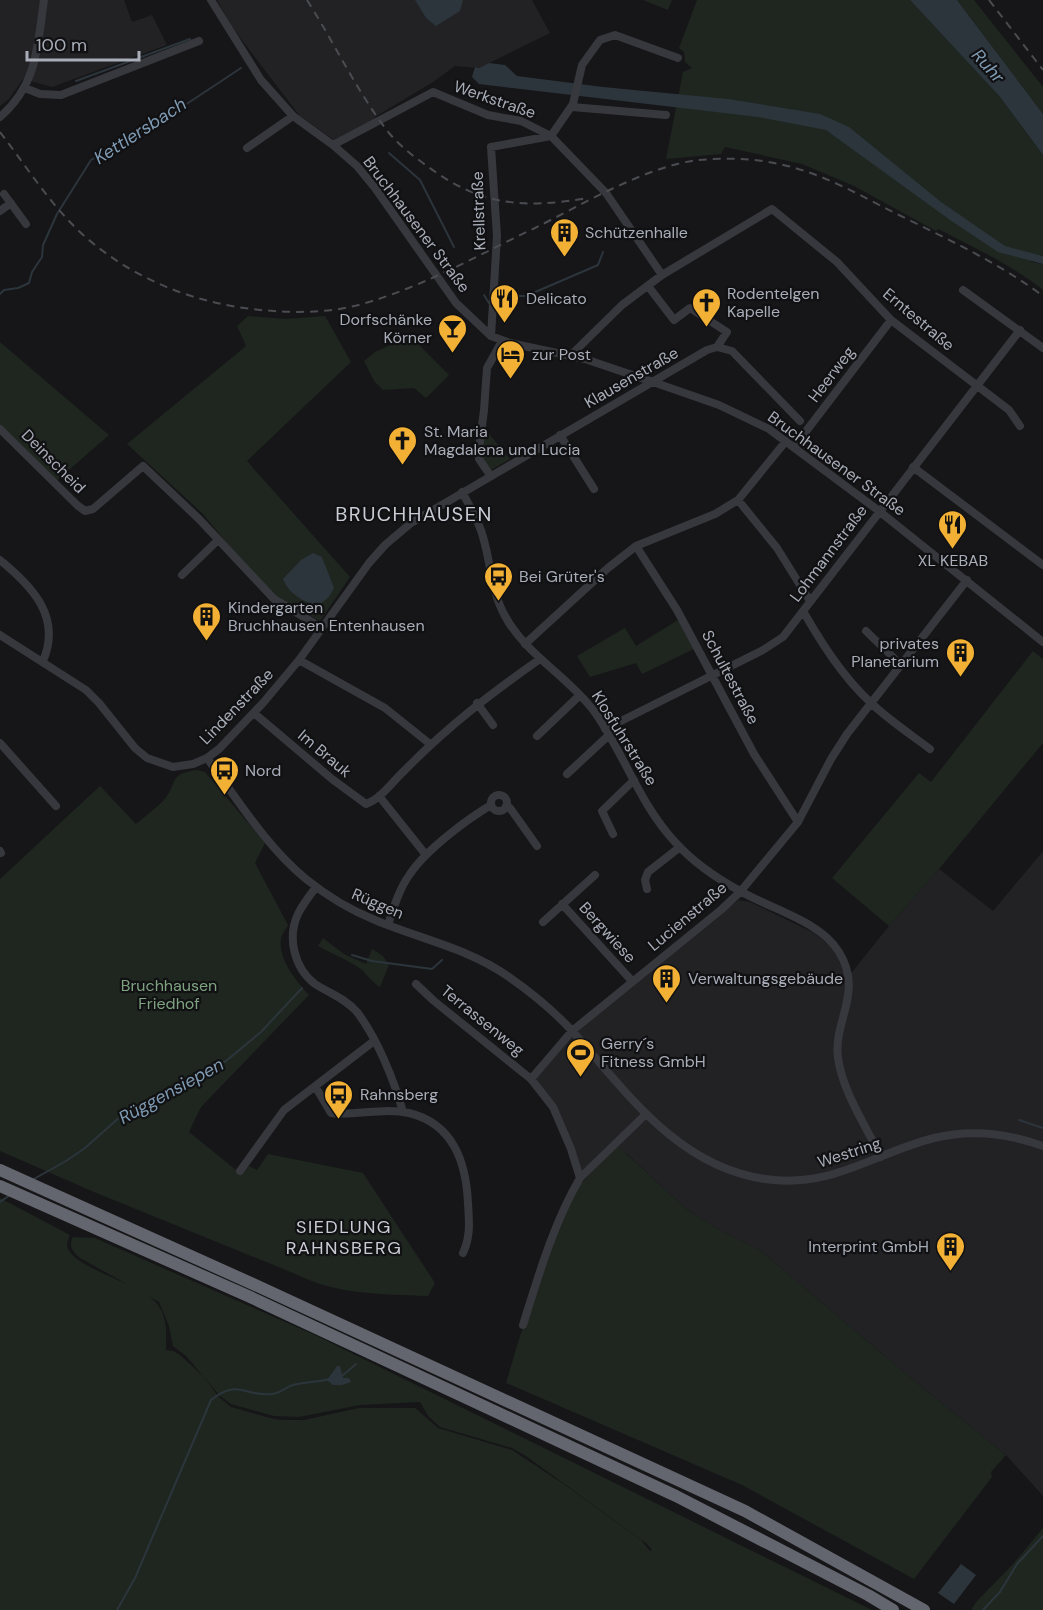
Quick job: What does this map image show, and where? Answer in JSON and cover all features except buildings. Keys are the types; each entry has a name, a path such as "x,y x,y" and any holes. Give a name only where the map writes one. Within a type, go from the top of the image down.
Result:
{"highway":[{"path":"0,1170 745,1512 877,1582 924,1610"},
{"path":"0,1186 248,1296 676,1496 893,1610"}],"street":[{"path":"0,117 13,106 26,88 33,67 44,0"},
{"name":"Bruchhausener Straße","path":"211,0 261,80 293,117 333,145 367,177 456,303 491,336 502,341 570,356 653,382 736,412 786,441 1041,636"},
{"path":"570,356 622,305 662,275 606,193 552,136 573,105 582,65 604,37 615,35 678,58"},
{"path":"26,88 40,94 61,95 199,41"},
{"name":"Werkstraße","path":"333,145 433,92 488,115 521,121 552,136"},
{"path":"573,105 666,115"},
{"path":"247,148 293,117"},
{"name":"Krellstraße","path":"491,336 497,236 491,147 552,136"},
{"path":"4,194 26,224"},
{"path":"0,211 11,203"},
{"name":"Erntestraße","path":"662,275 771,208 837,262 891,320 1009,410 1020,426"},
{"path":"648,286 674,320 690,308 727,332 717,347 732,351 800,421"},
{"path":"963,290 1043,348"},
{"name":"Heerweg","path":"794,447 891,320"},
{"name":"Lohmannstraße","path":"567,774 607,732 713,674 774,644 783,637 1020,330"},
{"path":"490,475 479,459 479,449 487,368 502,341"},
{"name":"Klausenstraße","path":"462,492 707,350 717,347"},
{"name":"Deinscheid","path":"0,429 76,505 85,511 93,509 143,466 184,503 218,540"},
{"path":"560,435 594,489"},
{"path":"525,644 609,566 636,546 715,514 738,500 786,441"},
{"path":"914,467 1043,565"},
{"name":"Lindenstraße","path":"0,635 43,661 93,696 128,740 147,758 178,767 193,764 207,758 225,744 254,713 299,660 369,563 385,545 411,523 462,492"},
{"name":"Klosfuhrstraße","path":"462,492 478,522 498,602 512,630 580,695 607,732 659,821 680,848 717,878 740,892 820,931 833,944 842,959 848,978 849,992 838,1042 839,1063 851,1098 881,1157"},
{"path":"738,500 777,548 810,601"},
{"path":"182,575 218,540 274,599 322,628"},
{"name":"Schultestraße","path":"636,546 666,590 754,754 798,822"},
{"path":"0,560 22,579 42,606 49,632 48,646 43,661"},
{"name":"Lucienstraße","path":"531,1079 572,1031 740,892 798,822 831,759 871,703 967,580"},
{"path":"803,610 836,664 871,703 930,749"},
{"path":"866,631 901,665"},
{"path":"426,855 379,796 430,744 477,703 540,659"},
{"path":"299,660 385,708 430,744"},
{"path":"537,736 580,695"},
{"path":"477,703 493,725"},
{"name":"Im Brauk","path":"254,713 362,802 370,803 379,796"},
{"path":"0,743 57,806"},
{"name":"Rüggen","path":"207,758 278,853 316,887 349,908 388,925 441,943 492,966 528,991 572,1031"},
{"path":"613,834 602,811 634,780"},
{"path":"388,925 403,885 414,868 466,822 491,805 493,797 500,795 505,798 506,806 537,846"},
{"path":"647,889 645,880 648,872 680,848"},
{"name":"Bergwiese","path":"543,922 595,875"},
{"path":"316,887 300,910 295,924 293,940 297,960 310,980 352,1007 374,1041 393,1080 403,1112"},
{"name":"Bergwiese","path":"562,904 632,981"},
{"name":"Terrassenweg","path":"416,984 531,1079"},
{"name":"Westring","path":"572,1031 618,1085 674,1139 724,1168 754,1178 794,1181 822,1178 848,1171 921,1142 960,1133 999,1134 1043,1146"},
{"path":"240,1171 281,1113 374,1041"},
{"path":"531,1079 553,1107 571,1149 580,1178"},
{"path":"315,1086 331,1113 403,1112 424,1119 443,1132 455,1147 462,1161 466,1181 469,1240 463,1253"},
{"path":"523,1325 547,1251 573,1190 580,1178 646,1114"}],"shaded area":[{"path":"0,0 124,0 132,22 152,15 167,45 52,87 23,79 9,99 0,106"},
{"path":"217,0 532,0 550,33 479,68 455,66 375,117 374,120 334,140 299,115 232,27"},
{"path":"1043,851 1043,1496 1006,1455 761,1251 723,1232 686,1209 626,1153 581,1172 535,1079 569,1038 705,925 739,900 750,902 814,933 837,955 844,972 852,972 939,869 993,911"}],"green space":[{"path":"643,0 672,0 668,10"},
{"path":"697,0 910,0 1000,97 1043,155 1043,256 1030,253 1031,262 1043,264 1043,290 1005,264 938,229 936,231 854,186 802,164 725,147 721,154 666,159 683,72 692,68 685,62 684,52 679,48"},
{"path":"957,0 974,0 1043,87 1043,114"},
{"path":"248,316 286,319 325,316 351,362 247,461 350,577 320,621 266,591 203,514 127,444 246,346 237,326"},
{"path":"410,336 449,375 426,398 414,388 383,390 374,381 364,361 375,352"},
{"path":"0,342 109,435 54,483 0,433"},
{"path":"485,429 510,459 491,470 481,456"},
{"path":"678,620 694,649 642,674 636,663 590,677 577,656 625,628 636,646"},
{"path":"1033,651 1043,659 1043,743 889,926 832,878 919,773 931,782"},
{"name":"Bruchhausen Friedhof","path":"197,770 205,772 265,843 255,863 288,925 281,938 285,962 309,995 201,1107 189,1132 241,1174 249,1166 257,1170 268,1154 363,1173 435,1283 428,1296 361,1292 313,1282 0,1151 0,879 100,786 136,824 163,801 177,777"},
{"path":"323,938 344,954 366,964 372,949 383,956 389,965 380,987 357,966 318,946"},
{"path":"617,1145 686,1209 723,1232 761,1251 1006,1455 991,1472 992,1477 914,1579 742,1485 506,1383 556,1235 575,1190"},
{"path":"0,1198 70,1235 67,1244 74,1257 129,1286 80,1258 72,1249 73,1237 95,1238 317,1336 872,1610 0,1610","holes":["150,1297 159,1302 169,1326 173,1346 186,1356 203,1376 180,1355 166,1350 166,1327 163,1316 158,1305","203,1376 220,1396 231,1404 274,1416 299,1417 360,1405 420,1402 429,1417 440,1427 512,1448 526,1456 647,1544 652,1550 650,1551 641,1540 565,1485 512,1450 438,1428 415,1408 359,1408 304,1420 280,1420 231,1407 219,1397"]},
{"path":"1043,1528 1043,1610 971,1610 977,1601 1013,1564"}],"water":[{"path":"415,0 463,0 460,11 436,26 426,18"},
{"name":"Ruhr","path":"910,0 957,0 1043,114 1043,155 1000,97"},
{"path":"489,63 505,65 517,76 728,99 820,114 849,127 941,202 1005,246 1043,256 1043,264 998,252 826,130 758,117 479,84 472,77 475,67 479,68"},
{"path":"313,553 322,557 334,588 329,597 318,606 297,596 288,589 283,579 301,560"},
{"path":"337,1366 340,1366 343,1378 349,1378 351,1382 333,1385 327,1380"},
{"path":"961,1564 976,1575 954,1604 938,1593"}],"waterway":[{"path":"76,81 190,39"},
{"name":"Kettlersbach","path":"0,294 4,290 18,288 29,283 32,272 42,257 43,245 57,214 91,160 173,113 241,68"},
{"name":"Kettlersbach","path":"389,153 420,180 454,247"},
{"name":"Kettlersbach","path":"500,304 512,296 526,296 598,265 603,252"},
{"name":"Kettlersbach","path":"484,295 489,303"},
{"path":"352,955 372,961 432,969 442,960"},
{"name":"Rüggensiepen","path":"32,1180 85,1148 121,1116 139,1109 172,1091 183,1082 226,1061 261,1032 302,988"},
{"path":"1019,1120 1043,1128"},
{"name":"Rüggensiepen","path":"0,1202 10,1195"},
{"path":"342,1376 356,1364"},
{"path":"117,1610 135,1578 211,1400 228,1390 272,1394 293,1385 330,1379"},
{"path":"983,1610 1000,1592 1017,1564 1043,1536"}],"railway":[{"path":"307,0 377,117 398,142 427,166 466,189 503,201 543,203 588,198"},
{"path":"989,0 1043,70"},
{"path":"0,132 59,210 81,233 102,250 124,265 171,289 221,304 248,309 285,312 341,309 385,297 450,270 636,178 678,164 698,160 726,159 774,163 823,178 973,252 1043,296"}],"place":[{"name":"Schützenhalle","path":"564,258"},
{"name":"Delicato","path":"505,324"},
{"name":"Rodentelgen Kapelle","path":"706,328"},
{"name":"Dorfschänke Körner","path":"453,354"},
{"name":"zur Post","path":"511,380"},
{"name":"St. Maria Magdalena und Lucia","path":"403,466"},
{"name":"XL KEBAB","path":"953,550"},
{"name":"Bei Grüter's","path":"498,602"},
{"name":"Kindergarten Bruchhausen Entenhausen","path":"207,642"},
{"name":"privates Planetarium","path":"960,678"},
{"name":"Nord","path":"224,796"},
{"name":"Verwaltungsgebäude","path":"667,1004"},
{"name":"Gerry´s Fitness GmbH","path":"580,1078"},
{"name":"Rahnsberg","path":"339,1120"},
{"name":"Interprint GmbH","path":"950,1272"}],"district":[{"name":"BRUCHHAUSEN","path":"414,514"},
{"name":"SIEDLUNG RAHNSBERG","path":"344,1237"}]}
